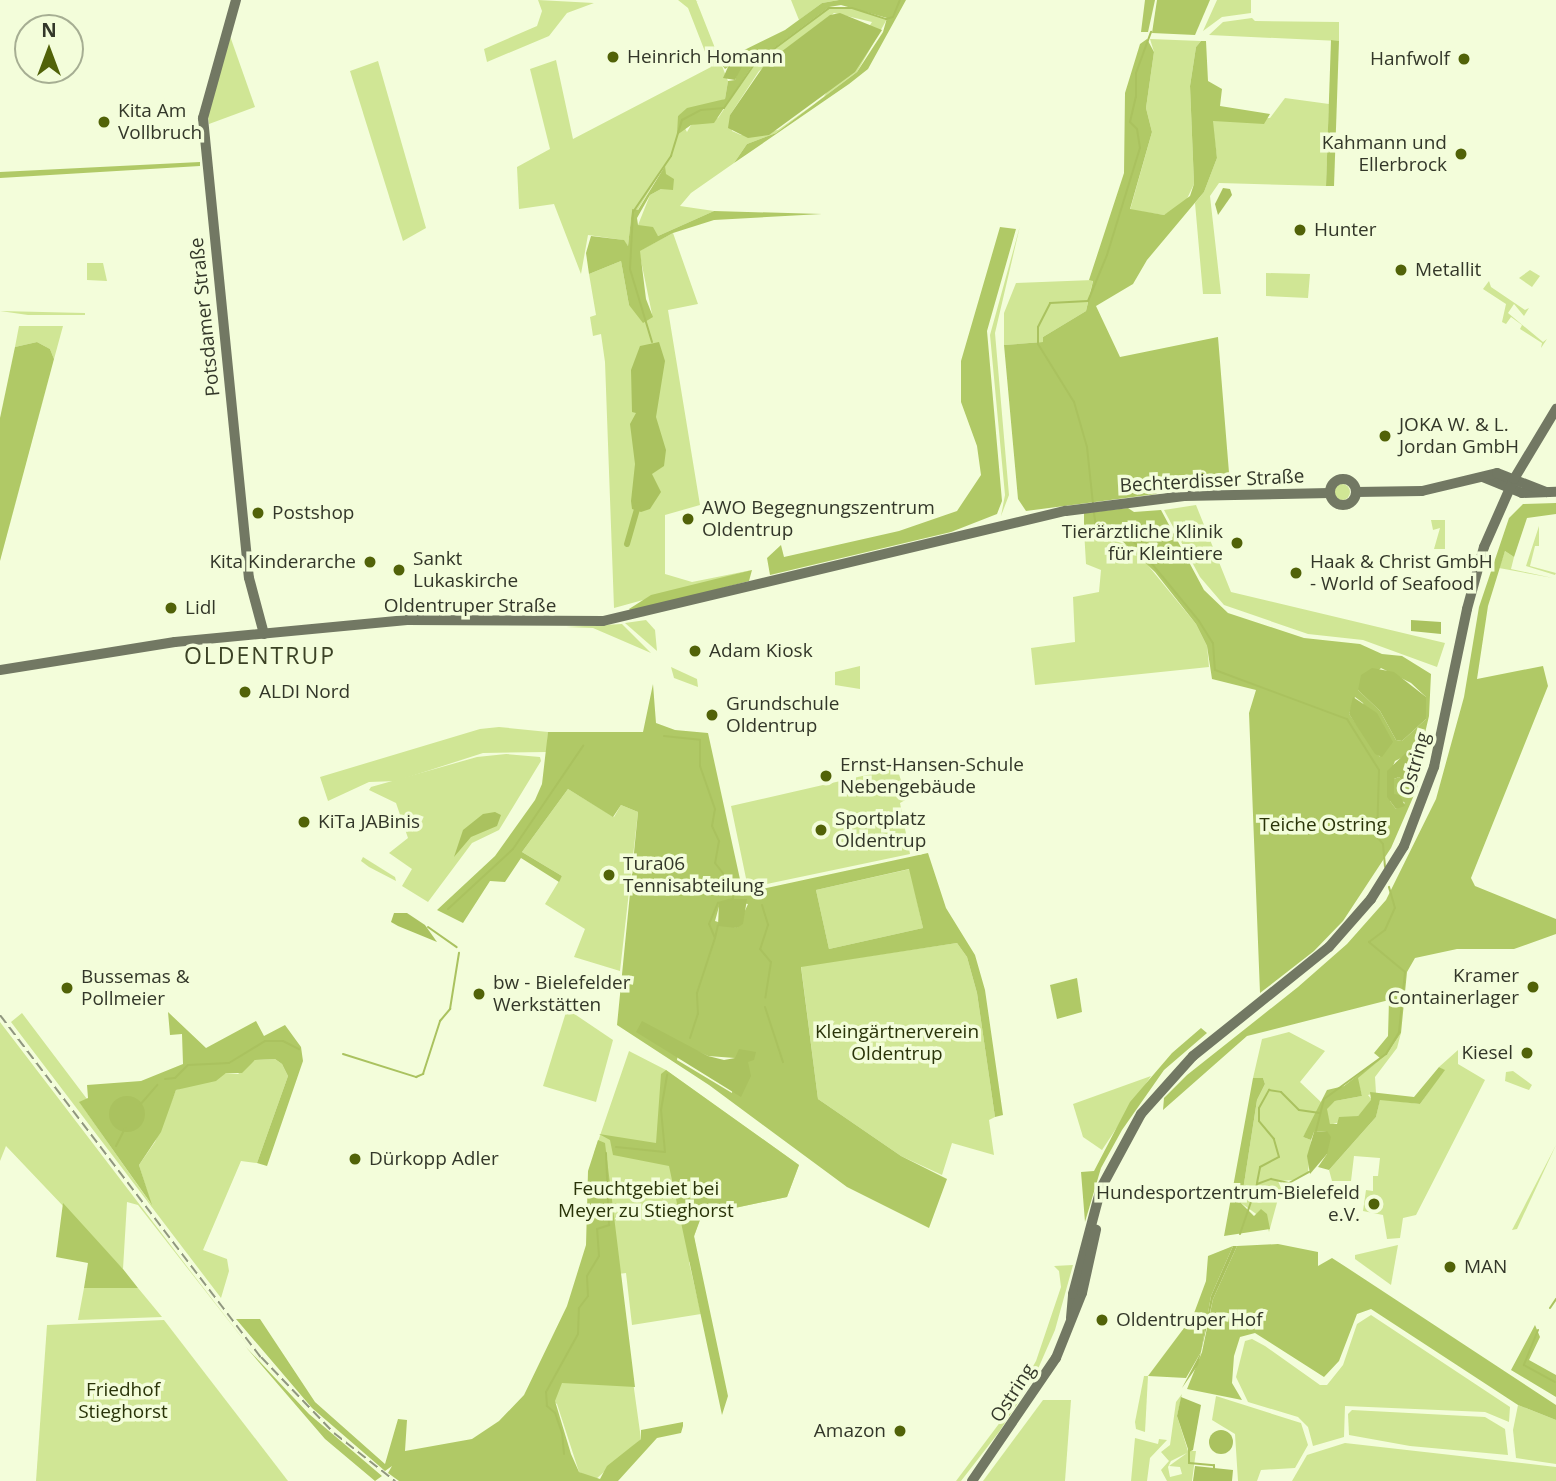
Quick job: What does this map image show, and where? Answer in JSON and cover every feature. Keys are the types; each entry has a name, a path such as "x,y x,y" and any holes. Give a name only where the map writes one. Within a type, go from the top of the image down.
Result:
{"street":[{"name":"Potsdamer Straße","path":"236,0 203,118 248,578 264,634"},
{"name":"Ostring","path":"972,1481 1047,1374 1082,1293 1117,1158 1163,1087 1209,1042 1329,947 1394,864 1428,787 1472,589 1512,483 1556,409"},
{"path":"1356,492 1422,491 1497,473 1512,483 1551,492"},
{"path":"1343,480 1352,484 1356,492 1352,502 1342,505 1334,502 1330,493 1334,483 1343,480"},
{"name":"Bechterdisser Straße","path":"1014,523 1084,508 1184,496 1330,493"},
{"name":"Oldentruper Straße","path":"0,670 150,645 417,619 603,621 1014,523"}],"green space":[{"path":"538,0 594,3 567,13 549,36 487,62 484,49 537,26 542,11"},
{"path":"678,0 696,0 728,81 725,99 678,116 687,132 691,125 718,118 755,63 829,8 852,8 887,19 857,72 823,97 872,22 834,13 759,71 730,115 732,131 741,135 778,130 814,105 776,133 747,144 734,163 691,193 680,206 714,211 658,236 638,225 650,195 661,189 665,165 637,211 632,209 628,246 623,240 588,235 581,274 554,204 519,209 517,167 550,149 530,69 556,60 573,139 711,67 688,8"},
{"path":"791,0 839,0 822,3 799,20"},
{"path":"839,0 906,0 868,69 734,163 747,144 776,133 857,72 883,32 887,18 841,5 829,7 754,63 714,123 691,125 677,135 678,116 687,108 725,99 728,81 735,80 743,57 725,69 720,62 785,30 822,3"},
{"path":"1145,0 1155,0 1148,32 1141,32"},
{"path":"1157,0 1210,0 1195,35 1152,33"},
{"path":"1217,0 1251,0 1251,13 1222,17 1203,31"},
{"path":"1252,18 1255,21 1339,22 1339,41 1209,35 1223,22"},
{"path":"230,36 255,107 209,124 208,116"},
{"path":"1147,39 1154,52 1146,108 1152,132 1130,209 1164,215 1190,196 1194,184 1190,86 1196,47 1201,41 1206,41 1208,81 1222,89 1220,106 1270,114 1264,124 1213,121 1217,158 1204,192 1147,260 1133,284 1096,306 1120,357 1218,337 1230,485 1161,489 1156,494 1026,511 1018,499 1004,345 1043,342 1043,337 1086,311 1093,281 1089,280 1124,173 1125,93 1140,44"},
{"path":"1150,39 1201,41 1196,47 1190,86 1194,184 1185,203 1164,215 1130,210 1152,132 1146,108 1154,52"},
{"path":"1331,40 1339,41 1334,186 1326,186"},
{"path":"378,61 426,228 403,241 350,71"},
{"path":"1285,98 1329,104 1326,186 1219,183 1210,196 1221,294 1203,294 1195,203 1204,192 1217,158 1212,121 1270,118"},
{"path":"200,162 200,166 0,178 0,172"},
{"path":"665,166 666,174 674,179 673,190 661,189 650,195 637,218 638,225 653,227 658,236 714,211 822,214 714,220 673,233 640,251 646,299 653,317 643,323 629,305 621,261 589,274 586,253 591,236 624,240 628,246 632,209 638,210"},
{"path":"1020,226 995,333 1009,495 1001,516 1005,495 990,335"},
{"path":"1000,227 1016,229 987,331 1002,501 997,514 951,532 770,575 767,558 781,545 784,557 899,531 957,511 981,475 977,446 961,402 961,361"},
{"path":"673,233 698,304 668,310 700,505 665,515 665,574 692,582 752,570 614,608 605,362 601,334 593,336 590,317 596,315 589,274 621,261 629,305 652,314 639,251"},
{"path":"87,263 103,263 107,281 87,280"},
{"path":"1530,270 1540,276 1532,287 1519,278"},
{"path":"1266,273 1310,274 1308,298 1266,296"},
{"path":"1093,280 1086,311 1043,337 1043,342 1004,345 1004,313 1016,283"},
{"path":"1489,281 1491,287 1525,310 1529,308 1524,316 1514,304 1508,313 1543,342 1547,339 1541,348 1542,343 1520,329 1522,325 1511,317 1506,324 1502,322 1506,304 1483,289"},
{"path":"0,311 85,313 85,315 28,315"},
{"path":"19,326 63,326 54,359 50,349 37,342 15,347"},
{"path":"37,342 50,349 54,359 0,561 0,418 15,347"},
{"path":"1339,484 1345,484 1350,492 1348,498 1339,500 1334,495 1334,489"},
{"path":"1556,503 1556,514 1527,518 1514,557 1505,551 1488,606 1477,679 1543,666 1548,686 1471,878 1475,886 1556,919 1556,934 1514,949 1457,949 1415,958 1407,972 1401,1033 1387,1054 1358,1078 1362,1096 1335,1101 1327,1109 1330,1124 1337,1124 1339,1117 1358,1116 1371,1100 1370,1092 1414,1097 1439,1067 1445,1070 1420,1104 1380,1100 1376,1117 1329,1170 1318,1167 1327,1154 1327,1131 1314,1132 1311,1140 1303,1137 1327,1090 1344,1086 1380,1058 1374,1053 1388,1036 1389,1000 1247,1036 1163,1110 1164,1098 1187,1075 1298,987 1347,944 1386,900 1436,799 1464,697 1479,607 1509,518 1523,504"},
{"path":"1196,505 1231,592 1445,643 1437,667 1363,640 1308,634 1224,605 1200,577 1164,510"},
{"name":"Teiche Ostring","path":"1128,508 1134,512 1161,510 1204,590 1228,613 1304,638 1360,644 1382,654 1402,656 1431,674 1429,716 1413,784 1418,786 1391,848 1343,921 1314,951 1260,993 1249,713 1256,690 1212,679 1207,646 1196,624 1155,572 1119,538 1084,530 1084,513","holes":["1381,668 1411,683 1426,697 1426,719 1402,741 1396,740 1380,711 1358,690","1355,697 1363,703 1380,757 1349,714","1415,751 1406,785 1399,777 1394,779 1394,795 1405,803 1396,809 1390,801 1389,776 1395,761"]},
{"path":"1431,520 1445,520 1445,549 1434,549 1440,528 1433,530"},
{"path":"1539,526 1539,546 1535,546 1530,566 1556,573 1555,575 1526,566"},
{"path":"1084,530 1133,547 1196,624 1207,646 1209,667 1035,685 1031,648 1075,642 1073,597 1099,592 1101,570 1086,564"},
{"path":"1505,551 1514,557 1511,569 1553,578 1499,568"},
{"path":"752,570 749,581 632,612 629,609 651,595"},
{"path":"646,620 655,630 657,651 625,623"},
{"path":"622,624 651,653 593,628 566,627"},
{"path":"860,666 860,689 835,685 835,672"},
{"path":"671,667 697,679 698,687 674,678"},
{"path":"653,684 656,723 675,730 708,733 743,893 928,853 946,908 975,955 985,990 1003,1115 995,1117 977,993 967,957 957,943 801,967 818,1099 901,1156 947,1179 929,1228 847,1187 709,1085 617,1025 638,812 621,805 613,817 568,789 522,852 562,876 559,882 521,858 505,882 490,881 463,923 437,910 495,856 535,800 542,784 548,732 643,732","holes":["909,869 923,928 829,949 816,890","729,901 748,904 737,928 715,921 720,903","680,1043 708,1056 735,1058 732,1093 677,1060"]},
{"path":"499,727 548,732 547,752 483,753 396,781 369,782 328,801 320,777 480,729"},
{"path":"506,754 540,757 541,761 499,830 472,843 428,902 402,886 412,869 389,853 408,838 396,803 369,790 371,787 477,757"},
{"name":"Sportplatz Oldentrup","path":"897,768 907,799 900,803 910,854 748,888 731,806"},
{"path":"568,789 614,817 621,805 638,812 620,971 574,957 585,929 545,904 562,876 522,852"},
{"path":"363,857 395,877 396,881 369,867 361,861"},
{"path":"910,869 923,928 829,949 816,890"},
{"name":"Kleingärtnerverein Oldentrup","path":"957,943 967,957 977,993 995,1117 989,1120 994,1155 952,1143 942,1175 901,1156 818,1099 801,966"},
{"path":"1077,978 1082,1012 1057,1019 1050,985"},
{"path":"567,1009 613,1040 596,1102 543,1086"},
{"path":"168,1012 206,1048 256,1021 264,1036 285,1025 301,1047 303,1061 267,1166 257,1163 288,1076 282,1064 275,1059 255,1060 242,1073 226,1073 216,1081 176,1090 161,1132 139,1165 152,1205 79,1102 88,1098 87,1085 141,1081 183,1064 182,1034 170,1035"},
{"path":"22,1013 87,1099 80,1103 151,1204 139,1165 155,1142 176,1090 226,1073 238,1074 255,1060 275,1059 282,1064 288,1076 257,1163 241,1161 203,1250 227,1259 229,1271 221,1298 11,1022"},
{"path":"0,1022 271,1375 138,1205 127,1202 123,1269 6,1146 0,1161"},
{"path":"1201,1028 1207,1033 1164,1070 1122,1130 1101,1168 1085,1222 1081,1172 1094,1171 1130,1102 1172,1053"},
{"path":"1289,1032 1325,1051 1300,1082 1323,1104 1303,1137 1311,1140 1308,1172 1295,1180 1278,1181 1281,1188 1269,1232 1266,1221 1241,1203 1257,1100 1265,1084 1263,1078 1253,1078 1262,1039"},
{"path":"1401,1033 1397,1048 1375,1077 1376,1093 1368,1095 1372,1100 1358,1116 1330,1125 1326,1109 1335,1101 1362,1096 1357,1078 1387,1054"},
{"path":"1458,1050 1458,1064 1485,1080 1416,1215 1403,1218 1400,1238 1387,1239 1383,1215 1363,1211 1366,1190 1373,1191 1373,1176 1378,1176 1380,1158 1354,1156 1351,1181 1332,1181 1329,1170 1376,1117 1380,1099 1420,1104 1444,1070 1439,1067"},
{"name":"Feuchtgebiet bei Meyer zu Stieghorst","path":"629,1051 666,1070 799,1165 787,1197 701,1215 694,1237 698,1260 689,1262 701,1314 632,1325 626,1273 618,1274 641,1439 595,1480 579,1472 557,1404 532,1387 573,1298 589,1242 594,1153"},
{"path":"666,1070 799,1165 787,1197 702,1215 694,1236 728,1396 722,1415 669,1166 613,1155 610,1140 599,1134 656,1143 661,1074"},
{"path":"1513,1071 1532,1085 1529,1090 1505,1081 1506,1072"},
{"path":"1151,1076 1102,1150 1083,1137 1073,1104"},
{"path":"1253,1078 1263,1078 1265,1084 1257,1100 1241,1203 1254,1216 1261,1209 1267,1214 1270,1229 1224,1236"},
{"path":"598,1140 605,1143 635,1387 562,1383 555,1401 579,1472 600,1479 607,1466 641,1439 641,1430 683,1422 681,1433 657,1438 618,1481 399,1481 388,1473 392,1466 385,1471 312,1408 236,1319 260,1319 315,1402 385,1464 398,1419 407,1420 405,1451 472,1439 499,1421 524,1395 567,1306 586,1245 588,1171"},
{"path":"1556,1145 1517,1229 1512,1230"},
{"path":"63,1203 138,1288 84,1288 88,1263 56,1257"},
{"path":"1278,1244 1318,1252 1318,1266 1332,1258 1556,1405 1556,1420 1518,1405 1371,1309 1357,1314 1339,1361 1324,1377 1255,1333 1240,1337 1234,1356 1232,1383 1242,1400 1187,1389 1202,1352 1213,1299 1237,1246"},
{"path":"1398,1245 1391,1285 1355,1259 1355,1255"},
{"path":"1233,1246 1211,1296 1201,1352 1186,1378 1148,1376 1193,1316 1206,1281 1208,1256"},
{"path":"1073,1265 1055,1330 1034,1378 999,1432 961,1481 956,1481 1004,1417 1036,1361 1061,1287 1059,1271 1054,1266"},
{"path":"84,1288 138,1288 162,1317 78,1320"},
{"path":"1371,1315 1510,1407 1509,1422 1485,1412 1345,1406 1344,1437 1313,1446 1308,1427 1298,1417 1248,1402 1236,1377 1245,1341 1252,1339 1320,1385 1327,1385 1343,1365 1357,1324"},
{"name":"Friedhof Stieghorst","path":"164,1320 288,1481 36,1481 47,1325"},
{"path":"1535,1325 1540,1337 1529,1360 1556,1375 1556,1397 1511,1370"},
{"path":"245,1346 309,1414 382,1476 375,1481 325,1439"},
{"path":"1144,1376 1148,1376 1145,1432 1136,1429 1135,1422"},
{"path":"1182,1394 1177,1416 1188,1451 1196,1451 1192,1481 1167,1481 1161,1470 1169,1461 1161,1452 1170,1445 1176,1402","holes":["1187,1453 1169,1466 1180,1467 1182,1474 1170,1477 1168,1467 1171,1461"]},
{"path":"1216,1396 1301,1423 1308,1445 1295,1468 1261,1470 1257,1481 1238,1481 1235,1434 1212,1420"},
{"path":"1043,1400 1071,1400 1065,1481 983,1481"},
{"path":"1518,1405 1556,1420 1556,1464 1516,1458 1513,1430"},
{"path":"1352,1410 1485,1417 1505,1429 1508,1455 1410,1446 1349,1435 1348,1414"},
{"path":"1135,1438 1158,1444 1159,1439 1167,1440 1150,1458 1147,1481 1131,1481"},
{"path":"1345,1443 1556,1467 1556,1481 1292,1481 1307,1455"}],"shaded area":[{"path":"840,13 882,30 855,72 769,135 748,138 728,128 730,115 765,64 830,15"},
{"path":"747,57 735,80 723,78 728,67"},
{"path":"1223,188 1230,189 1232,195 1218,215 1215,204"},
{"path":"659,342 665,361 656,417 666,450 664,466 652,474 661,492 650,509 641,512 632,509 631,501 635,464 630,424 636,413 632,412 631,370 640,346"},
{"path":"1411,620 1441,622 1441,634 1411,631"},
{"path":"1372,668 1394,672 1426,697 1426,719 1402,741 1396,740 1380,711 1358,690 1361,675"},
{"path":"1353,697 1377,713 1393,742 1382,757 1375,754 1349,714"},
{"path":"1415,744 1406,786 1399,777 1394,779 1394,794 1400,795 1405,806 1396,809 1387,797 1387,771"},
{"path":"495,812 501,815 497,826 471,837 454,857 463,830 483,814"},
{"path":"747,899 743,924 737,928 718,926 719,903"},
{"path":"394,913 407,913 425,925 437,942 391,922"},
{"path":"642,1021 708,1056 724,1060 735,1058 739,1049 756,1052 754,1060 748,1062 751,1076 741,1097 636,1032"},
{"path":"127,1096 140,1101 145,1114 140,1127 127,1132 114,1127 109,1114 114,1101"},
{"path":"1327,1131 1331,1137 1327,1154 1310,1174 1307,1156 1314,1132"},
{"path":"1233,1246 1237,1246 1213,1299 1201,1351 1211,1296"},
{"path":"1201,1352 1198,1365 1182,1388"},
{"path":"1181,1397 1201,1405 1193,1450 1189,1452 1177,1416"},
{"path":"1221,1430 1229,1434 1233,1442 1229,1450 1221,1454 1213,1450 1209,1442 1213,1434"},
{"path":"1195,1466 1233,1470 1232,1481 1193,1481"}],"waterway":[{"path":"652,342 630,269 633,212 671,156 682,120 701,110 724,108 755,63 829,8 852,8 886,19 893,17 900,0"},
{"path":"1093,504 1087,447 1074,402 1038,344 1038,327 1050,303 1088,301 1107,255 1140,148 1137,129 1130,122 1136,97 1136,73 1151,32"},
{"path":"627,544 638,506"},
{"path":"1094,513 1096,528 1129,536 1199,621 1213,643 1215,670 1347,719 1379,770 1377,837 1383,844 1385,867"},
{"path":"664,736 700,740 700,766 715,809 712,826 719,841 715,863 734,887 733,899"},
{"path":"448,909 513,849 583,746"},
{"path":"1316,1131 1324,1099 1386,1054 1399,1032 1405,972 1369,942 1385,930 1395,908 1389,887"},
{"path":"690,1038 698,1014 697,993 715,938 709,924 718,903 732,899"},
{"path":"762,905 768,925 760,949 771,962 765,998"},
{"path":"715,938 718,925"},
{"path":"428,927 457,947"},
{"path":"343,1054 416,1077 423,1074 440,1021 450,1009 459,953"},
{"path":"765,1007 783,1062"},
{"path":"165,1079 175,1078 188,1065 229,1063 265,1041 283,1041 299,1049"},
{"path":"616,1147 665,1152 661,1110 667,1075"},
{"path":"139,1106 157,1085"},
{"path":"1257,1183 1260,1167 1279,1157 1274,1139 1259,1121 1259,1108 1269,1090 1281,1092 1299,1110 1320,1113"},
{"path":"116,1146 125,1128"},
{"path":"564,1454 562,1433 555,1413 547,1406 546,1392 578,1334 579,1308 588,1296 587,1276 599,1256 597,1229 609,1225 606,1153"},
{"path":"1240,1234 1257,1184 1271,1179 1289,1183 1309,1172"},
{"path":"1550,1308 1556,1299"},
{"path":"1538,1330 1524,1365 1555,1382"},
{"path":"1189,1449 1189,1463 1214,1465 1214,1470"}],"railway":[{"path":"0,1015 261,1357 334,1433 395,1481"}],"place":[{"name":"Heinrich Homann","path":"613,57"},
{"name":"Hanfwolf","path":"1464,59"},
{"name":"Kita Am Vollbruch","path":"104,122"},
{"name":"Kahmann und Ellerbrock","path":"1461,154"},
{"name":"Hunter","path":"1300,230"},
{"name":"Metallit","path":"1401,270"},
{"name":"JOKA W. & L. Jordan GmbH","path":"1385,436"},
{"name":"Postshop","path":"258,513"},
{"name":"AWO Begegnungszentrum Oldentrup","path":"688,519"},
{"name":"Tierärztliche Klinik für Kleintiere","path":"1237,543"},
{"name":"Kita Kinderarche","path":"370,562"},
{"name":"Sankt Lukaskirche","path":"399,570"},
{"name":"Haak & Christ GmbH - World of Seafood","path":"1296,573"},
{"name":"Lidl","path":"171,608"},
{"name":"Adam Kiosk","path":"695,651"},
{"name":"ALDI Nord","path":"245,692"},
{"name":"Grundschule Oldentrup","path":"712,715"},
{"name":"Ernst-Hansen-Schule Nebengebäude","path":"826,776"},
{"name":"KiTa JABinis","path":"304,822"},
{"name":"Sportplatz Oldentrup","path":"821,830"},
{"name":"Tura06 Tennisabteilung","path":"609,875"},
{"name":"Kramer Containerlager","path":"1533,987"},
{"name":"Bussemas & Pollmeier","path":"67,988"},
{"name":"bw - Bielefelder Werkstätten","path":"479,994"},
{"name":"Kiesel","path":"1527,1053"},
{"name":"Dürkopp Adler","path":"355,1159"},
{"name":"Hundesportzentrum-Bielefeld e.V.","path":"1374,1204"},
{"name":"MAN","path":"1450,1267"},
{"name":"Oldentruper Hof","path":"1102,1320"},
{"name":"Amazon","path":"900,1431"}],"district":[{"name":"OLDENTRUP","path":"260,655"}]}
